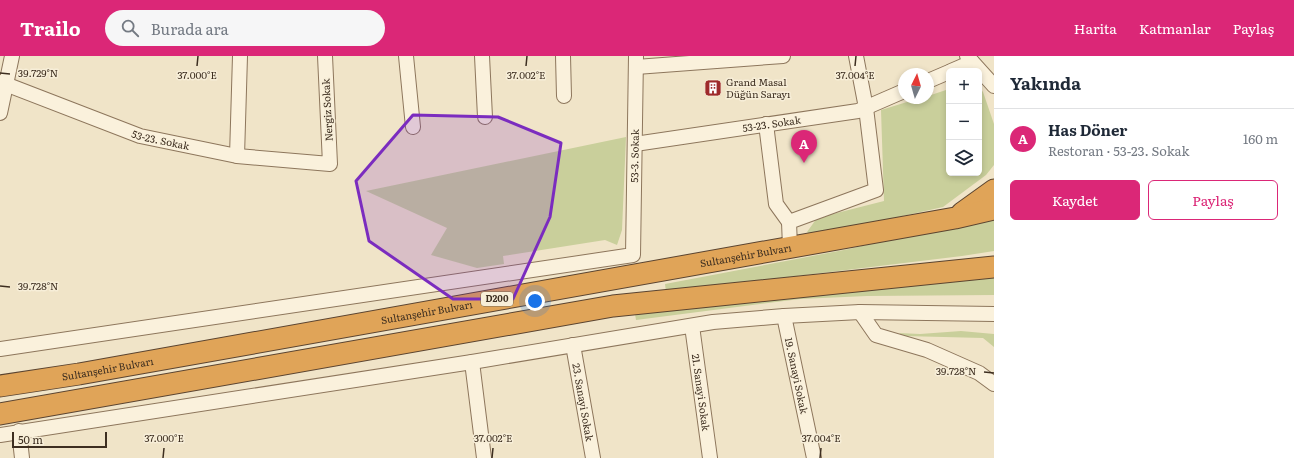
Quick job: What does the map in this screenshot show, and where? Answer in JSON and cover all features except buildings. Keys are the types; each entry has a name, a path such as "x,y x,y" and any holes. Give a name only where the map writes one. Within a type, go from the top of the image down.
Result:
{"highway":[{"path":"955,218 994,190"},
{"name":"Sultanşehir Bulvarı","path":"0,386 78,374 955,218 994,209"},
{"path":"0,414 613,306 994,267"}],"street":[{"path":"0,113 3,84 12,56"},
{"path":"237,156 240,56"},
{"name":"Nergiz Sokak","path":"325,56 330,164"},
{"path":"406,56 412,127"},
{"path":"482,56 485,117"},
{"path":"563,56 564,96"},
{"path":"636,62 783,56"},
{"path":"789,222 876,190 866,108 856,56"},
{"path":"955,68 969,59 994,86"},
{"name":"53-3. Sokak","path":"0,349 632,255 636,62"},
{"path":"934,78 946,73"},
{"name":"53-23. Sokak","path":"3,84 140,136 237,156 330,164"},
{"name":"53-23. Sokak","path":"635,144 858,111 898,94"},
{"path":"766,124 776,204 789,222 790,247"},
{"path":"860,312 876,335 928,350 979,373 994,384"},
{"path":"0,435 472,362 713,322 860,312 994,314"},
{"name":"19. Sanayi Sokak","path":"784,316 814,458"},
{"name":"21. Sanayi Sokak","path":"692,326 710,458"},
{"name":"23. Sanayi Sokak","path":"573,345 593,458"},
{"path":"472,362 484,458"},
{"path":"19,431 19,458"}],"highlighted area":[{"path":"413,115 498,117 561,143 550,217 513,299 453,299 369,241 356,181"}],"green space":[{"path":"946,90 946,176 982,176 982,91 983,92 994,124 994,165 986,175 943,207 813,236 807,232 817,218 884,201 881,110 900,104 934,104 934,94"},
{"path":"626,137 622,230 617,245 605,240 503,256 504,264 477,268 431,255 447,228 366,191"},
{"path":"994,215 994,251 666,292 665,284 849,249"},
{"path":"994,270 994,295 867,296 800,299 636,320 635,314"},
{"path":"961,331 994,334 994,347 983,338 904,336 899,333 920,334"}],"place":[{"name":"Grand Masal Düğün Sarayı","path":"713,88"},
{"name":"Has Döner","path":"804,163"}]}
